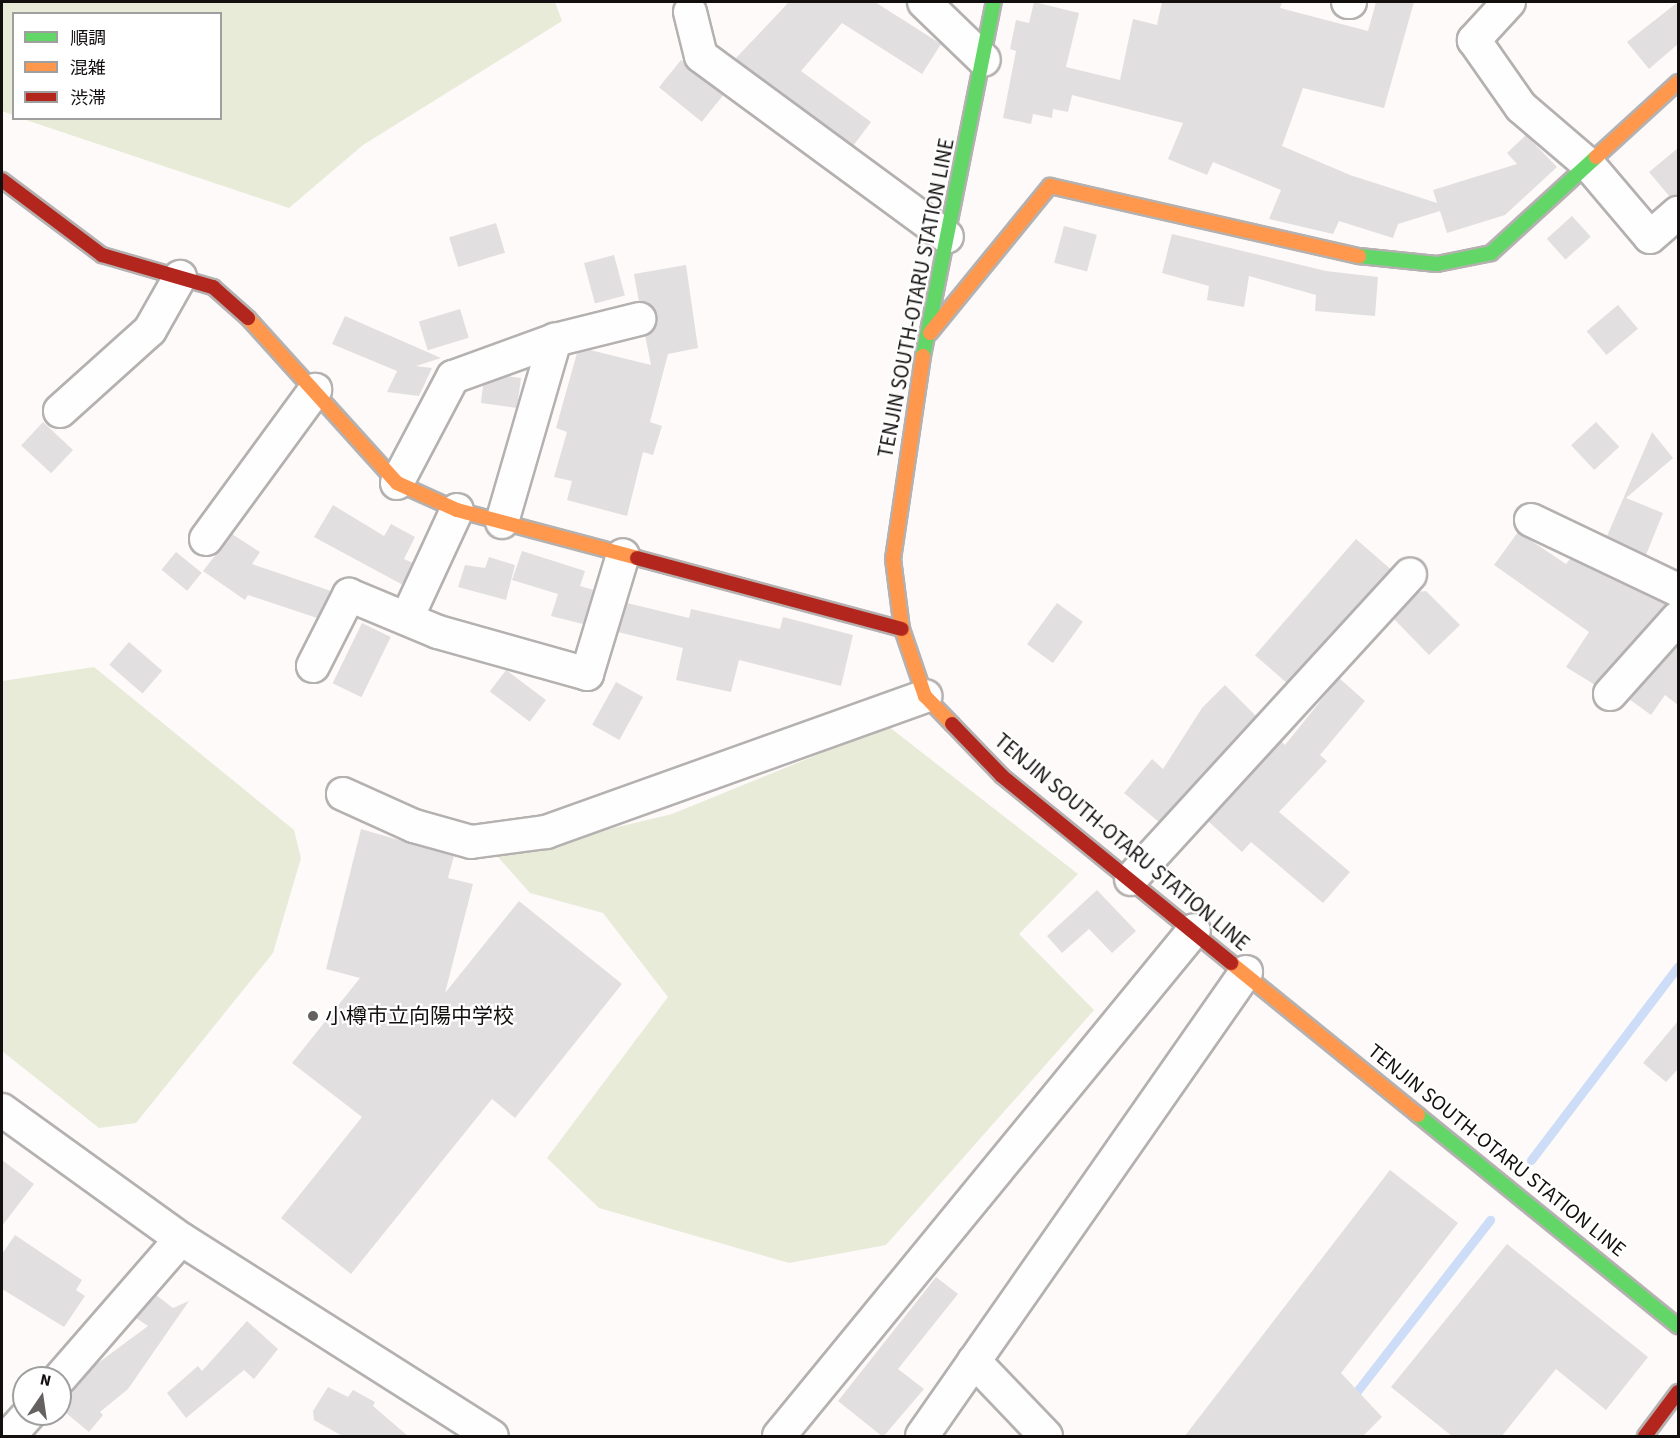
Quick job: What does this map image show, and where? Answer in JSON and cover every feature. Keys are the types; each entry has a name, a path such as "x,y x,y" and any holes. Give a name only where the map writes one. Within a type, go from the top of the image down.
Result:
{"street":[{"path":"924,2 984,60"},
{"name":"TENJIN SOUTH-OTARU STATION LINE","path":"993,2 984,60 926,338 893,559 902,629 925,696 1002,776 1246,972 1678,1326"},
{"path":"1509,2 1474,39 1521,107 1589,165 1650,237 1678,213"},
{"path":"690,12 701,56 947,237"},
{"path":"926,338 1050,186 1258,240 1437,264 1491,253 1678,82"},
{"path":"2,180 102,255 213,287 260,327 397,483 458,510 902,629"},
{"path":"60,411 150,330 180,277"},
{"path":"397,483 453,377 555,340 639,319"},
{"path":"502,522 555,340"},
{"path":"206,539 315,390"},
{"path":"407,618 458,510"},
{"path":"1531,520 1676,585"},
{"path":"314,666 349,595 438,632 587,674 623,555"},
{"path":"1131,879 1410,574"},
{"path":"1610,694 1678,618"},
{"path":"343,794 414,826 471,842 546,832 925,696"},
{"path":"779,1437 1194,930"},
{"path":"922,1437 1246,972"},
{"path":"2,1110 181,1239 473,1432"},
{"path":"70,1366 181,1239"},
{"path":"974,1361 1046,1437"},
{"path":"1645,1437 1678,1392"}],"green space":[{"path":"2,2 555,2 562,21 363,145 289,208 26,120 222,120 222,12 12,12 12,115 2,111"},
{"path":"94,667 294,830 301,858 273,953 136,1123 99,1128 2,1051 2,681"},
{"path":"888,726 1078,874 1019,934 1094,1010 886,1245 789,1263 599,1208 547,1158 668,997 603,913 530,893 497,856 672,814"}],"building":[{"path":"789,2 875,2 941,44 922,74 842,23 801,71 871,122 853,146 735,59"},
{"path":"1034,2 1079,13 1066,67 1120,80 1133,19 1157,25 1162,2 1282,2 1280,8 1368,31 1376,2 1414,2 1384,108 1303,88 1282,146 1350,175 1437,203 1433,190 1517,164 1507,153 1526,135 1557,167 1505,215 1447,233 1440,211 1398,224 1393,238 1339,221 1333,234 1269,219 1281,190 1213,162 1207,175 1168,159 1183,123 1072,95 1068,112 1053,109 1052,118 1033,114 1031,124 1003,118 1016,51 1010,49 1016,20 1029,23"},
{"path":"1678,2 1678,44 1649,69 1627,42"},
{"path":"681,60 724,95 702,122 659,87"},
{"path":"1678,148 1678,196 1670,197 1649,172"},
{"path":"1572,216 1591,237 1565,260 1547,239"},
{"path":"496,223 505,253 458,267 449,237"},
{"path":"1064,226 1097,235 1087,272 1054,263"},
{"path":"1172,234 1326,271 1378,277 1375,316 1315,311 1316,295 1249,276 1244,307 1207,300 1209,286 1162,273"},
{"path":"614,255 625,296 595,304 584,263"},
{"path":"686,265 698,348 668,354 650,422 662,426 653,455 643,452 627,516 567,500 572,481 554,477 567,432 556,428 577,353 590,350 651,365 645,335 657,315 639,302 634,274"},
{"path":"1618,305 1638,329 1607,355 1587,331"},
{"path":"460,309 469,338 428,350 419,322"},
{"path":"345,316 441,358 416,366 432,368 419,396 387,392 397,371 332,344"},
{"path":"507,376 521,378 517,408 481,403 483,385"},
{"path":"43,422 73,450 51,473 21,445"},
{"path":"1596,422 1619,447 1594,470 1571,445"},
{"path":"1652,432 1673,458 1626,498 1663,513 1646,555 1607,536"},
{"path":"333,505 384,536 391,524 415,537 404,559 413,563 403,585 314,537"},
{"path":"1518,532 1566,564 1570,559 1667,605 1595,685 1566,667 1589,632 1494,565"},
{"path":"232,534 260,552 252,564 331,591 317,618 248,595 245,600 203,571"},
{"path":"1356,539 1391,569 1290,685 1255,655"},
{"path":"522,551 585,571 580,586 594,590 583,624 551,616 558,594 512,580"},
{"path":"176,552 202,573 187,591 162,570"},
{"path":"489,557 515,565 506,600 458,587 465,565 485,568"},
{"path":"1426,591 1460,625 1429,655 1394,619 1418,592"},
{"path":"627,603 689,618 691,609 780,629 783,617 853,635 841,686 739,660 731,692 676,680 683,648 618,632"},
{"path":"1057,603 1083,622 1053,663 1027,644"},
{"path":"362,623 391,637 361,697 333,683"},
{"path":"129,642 162,671 143,694 109,665"},
{"path":"1678,644 1678,705 1665,695 1651,715 1629,699"},
{"path":"506,670 546,700 530,722 490,692"},
{"path":"1339,678 1365,701 1320,755 1327,761 1279,812 1350,872 1323,903 1251,842 1242,852 1208,821 1281,741 1285,745"},
{"path":"616,682 643,697 619,740 592,725"},
{"path":"1225,685 1256,716 1159,822 1124,793 1152,759 1163,769 1202,708"},
{"path":"361,829 454,856 448,878 473,884 445,993 519,901 622,984 515,1118 492,1099 351,1274 281,1218 362,1117 292,1063 360,978 326,969"},
{"path":"1097,890 1136,931 1112,953 1089,929 1062,953 1047,936"},
{"path":"1678,1021 1678,1069 1666,1082 1643,1063"},
{"path":"2,1160 34,1184 2,1226"},
{"path":"1390,1170 1458,1223 1341,1373 1382,1417 1362,1437 1184,1437"},
{"path":"15,1235 82,1280 76,1290 85,1296 64,1327 2,1289 2,1254"},
{"path":"1507,1244 1648,1357 1606,1410 1556,1369 1501,1437 1453,1437 1391,1387"},
{"path":"936,1277 958,1294 898,1369 924,1389 883,1437 838,1401"},
{"path":"156,1295 173,1308 189,1301 128,1389 100,1412 103,1415 89,1432 72,1418 72,1393 94,1366 148,1326 136,1318"},
{"path":"247,1321 278,1349 254,1379 244,1370 186,1418 167,1393 198,1366 202,1371"},
{"path":"328,1387 348,1397 353,1390 375,1402 373,1406 409,1437 344,1437 314,1420 313,1411"}],"waterway":[{"path":"1531,1160 1678,966"},
{"path":"1351,1399 1490,1220"}],"traffic: fast":[{"path":"923,356 994,2"},
{"path":"1359,256 1437,264 1491,253 1596,157"},
{"path":"1418,1115 1678,1326"}],"traffic: slow":[{"path":"1596,157 1678,82"},
{"path":"930,333 1050,186 1359,256"},
{"path":"248,318 397,483 457,510 637,558"},
{"path":"923,356 893,559 902,629 925,696 952,724"},
{"path":"1231,963 1418,1115"}],"traffic: jam":[{"path":"2,180 102,255 213,287 248,318"},
{"path":"637,558 902,629"},
{"path":"952,724 1002,776 1231,963"},
{"path":"1645,1436 1678,1392"}],"place":[{"name":"小樽市立向陽中学校","path":"313,1016"}]}
